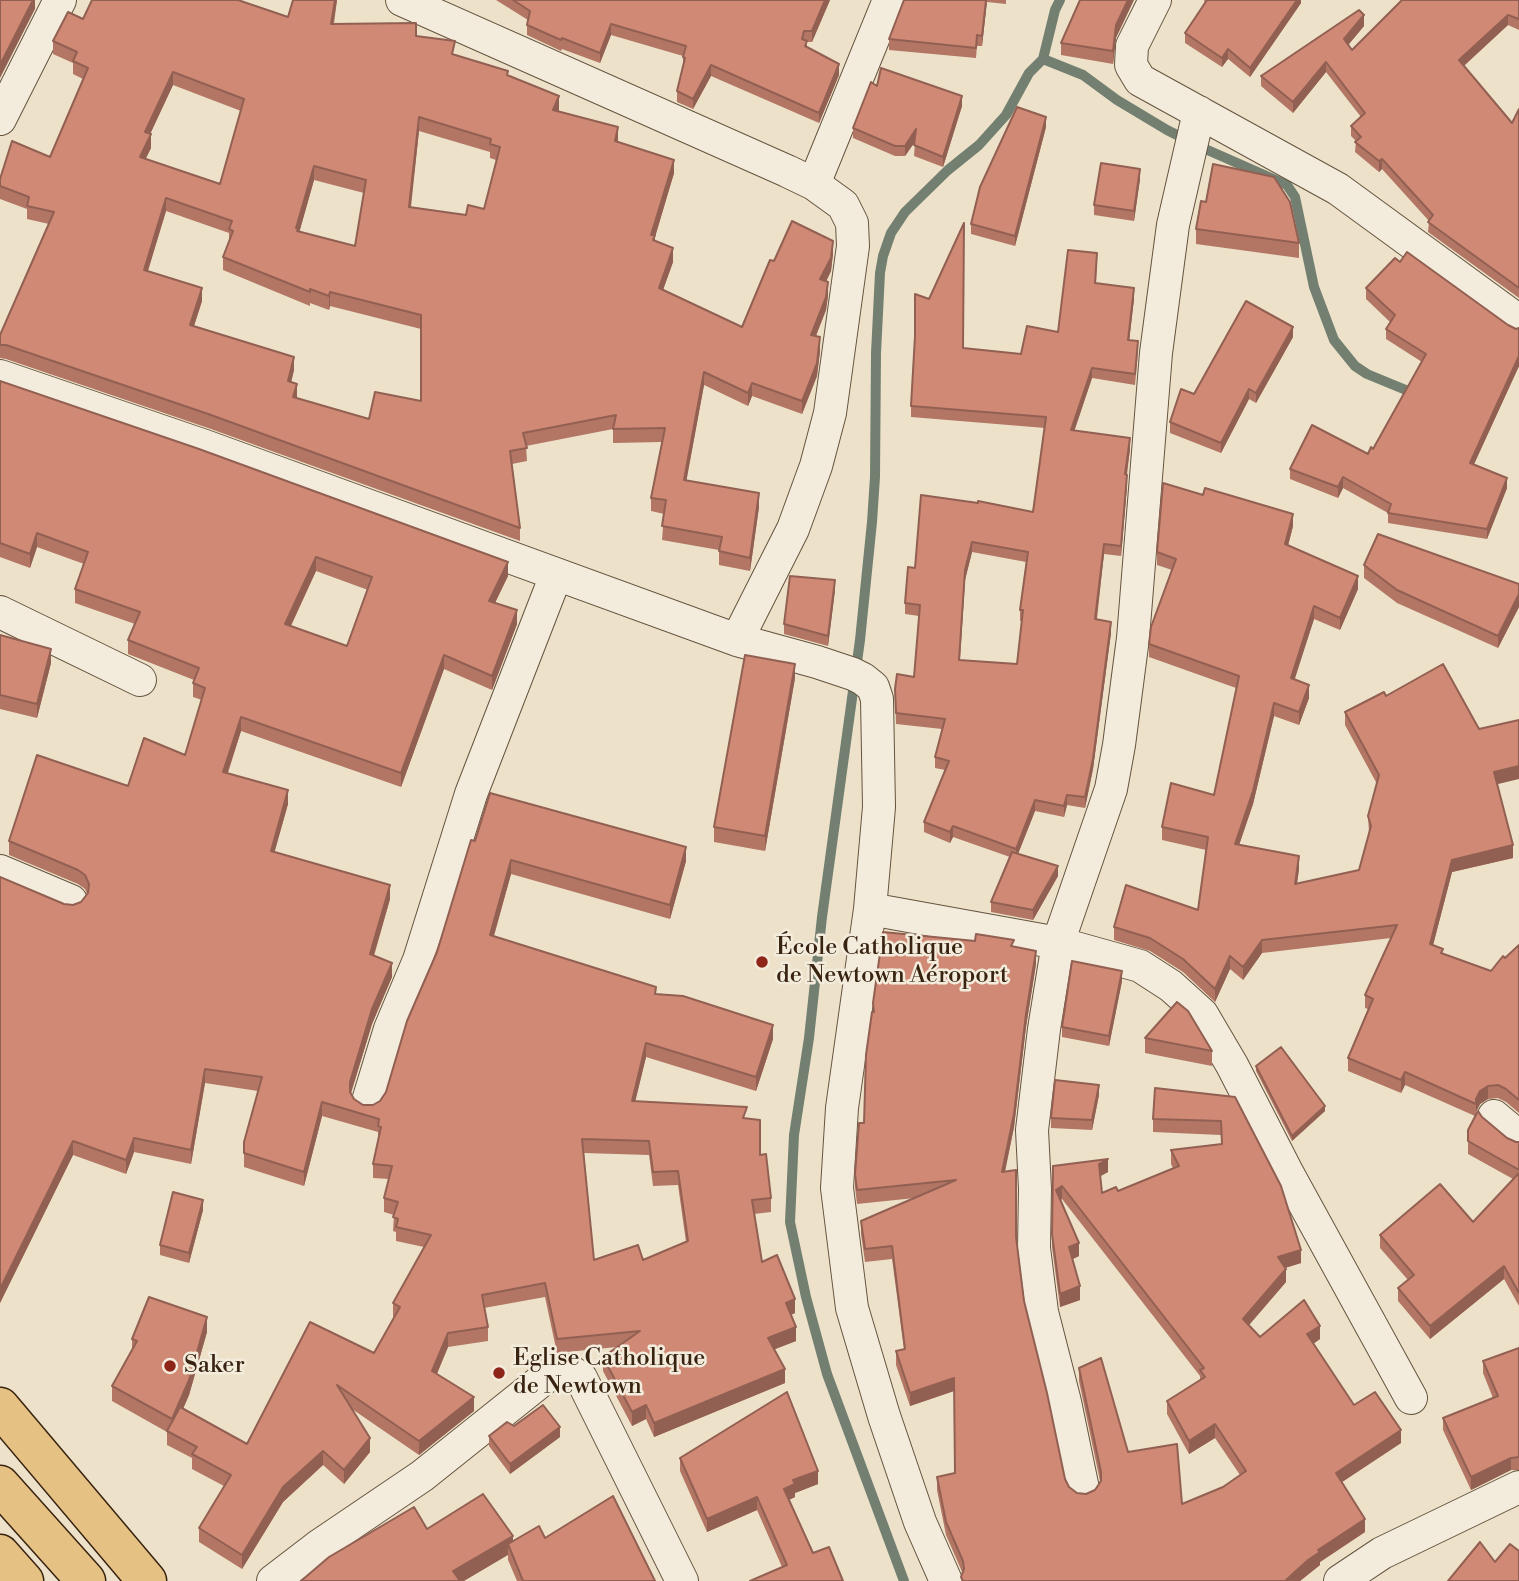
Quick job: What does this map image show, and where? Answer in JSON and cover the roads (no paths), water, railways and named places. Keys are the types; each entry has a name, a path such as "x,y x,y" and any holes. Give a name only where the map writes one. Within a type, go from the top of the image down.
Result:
{"main road":[{"path":"0,1407 147,1581"},
{"path":"0,1485 86,1581"},
{"path":"0,1554 24,1581"}],"street":[{"path":"0,119 60,0"},
{"path":"402,0 814,184 843,205 852,223 853,246 830,413 816,466 793,529 737,640"},
{"path":"814,184 889,0"},
{"path":"1155,0 1132,46 1131,65 1140,80 1338,189 1519,321"},
{"path":"1083,1489 1042,1312 1034,1248 1032,1130 1044,1029 1059,943 1111,789 1119,745 1134,625 1156,353 1173,225 1199,112"},
{"path":"0,376 205,446 737,640 853,674 873,687 877,699 879,807 870,909 842,1108 836,1188 852,1308 884,1416 920,1522 946,1581"},
{"path":"368,1101 390,1029 419,960 471,794 556,575"},
{"path":"0,611 140,680"},
{"path":"0,871 72,901"},
{"path":"870,909 1059,943 1140,966 1171,986 1202,1014 1411,1398"},
{"path":"1494,1116 1519,1137"},
{"path":"273,1581 320,1545 422,1476 551,1374 568,1370 581,1378 682,1581"},
{"path":"1340,1581 1382,1553 1519,1488"}],"waterway":[{"path":"904,1581 827,1374 806,1297 790,1222 794,1135 860,640 872,522 876,353 883,256 891,233 905,212 948,170 979,145 1006,115 1029,73 1043,59 1060,0"},
{"path":"1043,59 1083,75 1117,100 1167,130 1287,185 1295,197 1314,287 1334,340 1355,366 1367,374 1418,395"}],"place":[{"name":"École Catholique de Newtown Aéroport","path":"762,962"},
{"name":"Saker","path":"170,1366"},
{"name":"Eglise Catholique de Newtown","path":"499,1373"}]}
